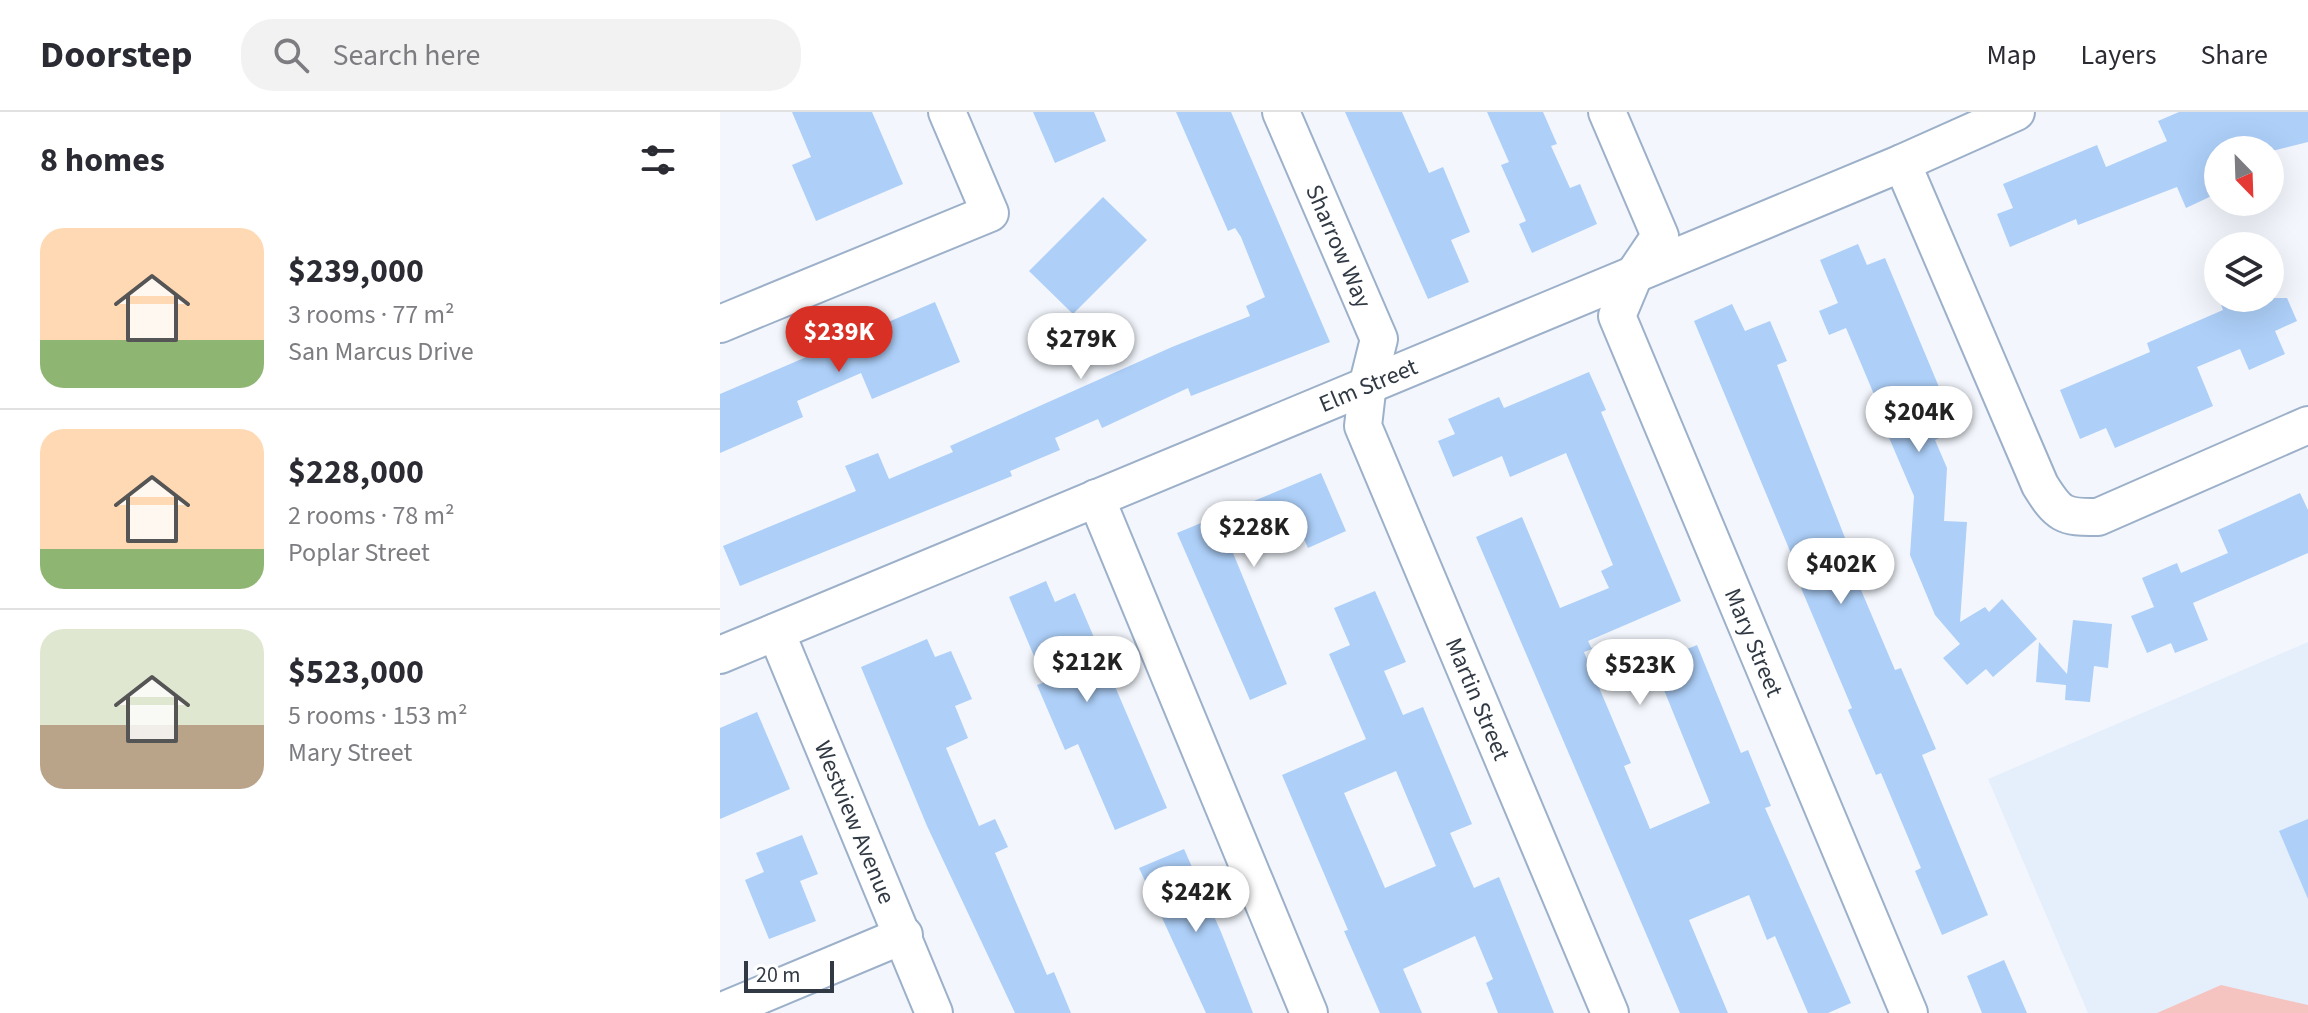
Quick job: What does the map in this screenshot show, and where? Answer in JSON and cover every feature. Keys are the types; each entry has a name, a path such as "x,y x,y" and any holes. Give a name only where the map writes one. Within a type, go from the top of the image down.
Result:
{"street":[{"path":"720,324 990,213 947,112"},
{"name":"Sharrow Way","path":"1281,112 1379,339 1368,383"},
{"name":"Mary Street","path":"1607,112 1660,236 1635,273 1617,316 1909,1013"},
{"name":"Elm Street","path":"720,655 1902,163 2002,115"},
{"path":"1902,163 2040,485 2055,510 2073,518 2098,517 2308,425"},
{"name":"Martin Street","path":"1368,383 1363,426 1610,1013"},
{"path":"1096,498 1309,1013"},
{"name":"Westview Avenue","path":"776,632 934,1013"},
{"path":"720,1012 904,935"}],"shaded area":[{"path":"2308,642 2308,1013 2088,1013 1988,779"},
{"path":"2221,985 2308,1005 2308,1013 2157,1013"}],"building":[{"path":"792,112 872,112 903,184 816,221 792,165 811,157"},
{"path":"1033,112 1094,112 1106,141 1055,163"},
{"path":"1176,112 1231,112 1330,342 1191,396 1188,388 1102,428 1098,419 1055,438 1060,450 1010,471 1012,476 740,586 723,546 856,491 845,466 878,453 889,479 953,452 950,446 1172,347 1250,316 1246,306 1265,297 1241,237 1235,228 1228,231"},
{"path":"1345,112 1402,112 1429,173 1443,167 1470,232 1451,240 1469,282 1428,299"},
{"path":"1487,112 1543,112 1557,144 1551,146 1570,188 1580,184 1597,224 1532,253 1519,224 1526,221 1501,165 1509,162"},
{"path":"2179,112 2308,112 2308,142 2284,148 2284,136 2204,136 2204,200 2186,208 2177,187 2078,225 2076,219 2010,247 1997,214 2013,208 2003,184 2097,145 2106,167 2167,141 2158,121"},
{"path":"1103,197 1147,240 1073,314 1029,271"},
{"path":"1858,244 1867,265 1885,258 1957,430 1935,440 1947,468 1944,521 1967,522 1960,622 1985,607 1989,612 2002,599 2037,639 1993,677 1986,669 1967,685 1943,658 1960,644 1935,615 1910,555 1914,496 1878,412 1881,411 1846,328 1829,335 1819,311 1838,303 1820,260"},
{"path":"2284,298 2287,298 2297,321 2275,331 2285,354 2249,370 2240,349 2197,367 2213,406 2115,448 2106,428 2080,439 2060,390 2150,352 2147,343 2218,312 2284,312"},
{"path":"935,302 960,362 872,399 861,373 797,401 803,417 720,453 720,394"},
{"path":"1732,304 1745,331 1770,321 1787,361 1777,365 1849,548 1844,550 1895,670 1901,668 1936,749 1922,755 1988,915 1942,935 1915,871 1921,868 1881,773 1876,775 1848,710 1852,708 1801,588 1805,587 1694,321"},
{"path":"1589,372 1606,410 1601,412 1681,601 1588,641 1592,649 1584,652 1631,763 1624,766 1650,829 1710,803 1653,663 1697,645 1741,753 1748,750 1771,806 1765,808 1851,1003 1828,1013 1808,1013 1775,936 1767,940 1749,895 1689,920 1728,1013 1680,1013 1476,537 1522,517 1560,608 1609,588 1601,571 1613,565 1566,453 1510,477 1502,456 1453,477 1438,441 1455,434 1448,419 1499,397 1504,408"},
{"path":"1321,473 1346,531 1308,548 1298,526 1233,553 1287,684 1250,700 1177,533"},
{"path":"2300,493 2308,510 2308,553 2193,603 2208,640 2175,653 2171,643 2147,653 2131,616 2154,607 2142,578 2177,563 2181,573 2228,553 2218,530"},
{"path":"1046,581 1055,602 1075,593 1167,808 1115,830 1078,744 1065,750 1037,685 1045,682 1009,597"},
{"path":"1375,591 1406,662 1384,671 1403,715 1423,707 1472,824 1450,833 1474,888 1499,877 1554,1013 1498,1013 1486,983 1493,979 1475,936 1403,969 1422,1013 1380,1013 1282,775 1366,739 1329,654 1350,645 1334,608","holes":["1396,771 1436,866 1385,888 1344,793"]},
{"path":"2073,620 2112,624 2108,668 2094,666 2090,702 2065,700 2066,685 2036,682 2039,642 2067,674"},
{"path":"927,639 935,657 951,651 972,699 955,706 968,738 946,748 979,826 995,819 1008,847 995,853 1047,975 1054,972 1071,1013 1015,1013 927,826 861,667"},
{"path":"757,712 790,789 720,819 720,728"},
{"path":"2308,819 2308,899 2279,831"},
{"path":"802,835 818,874 800,881 816,921 769,939 745,880 764,872 756,853"},
{"path":"1184,849 1253,1013 1206,1013 1139,868"},
{"path":"2004,960 2027,1013 1982,1013 1967,976"}]}
